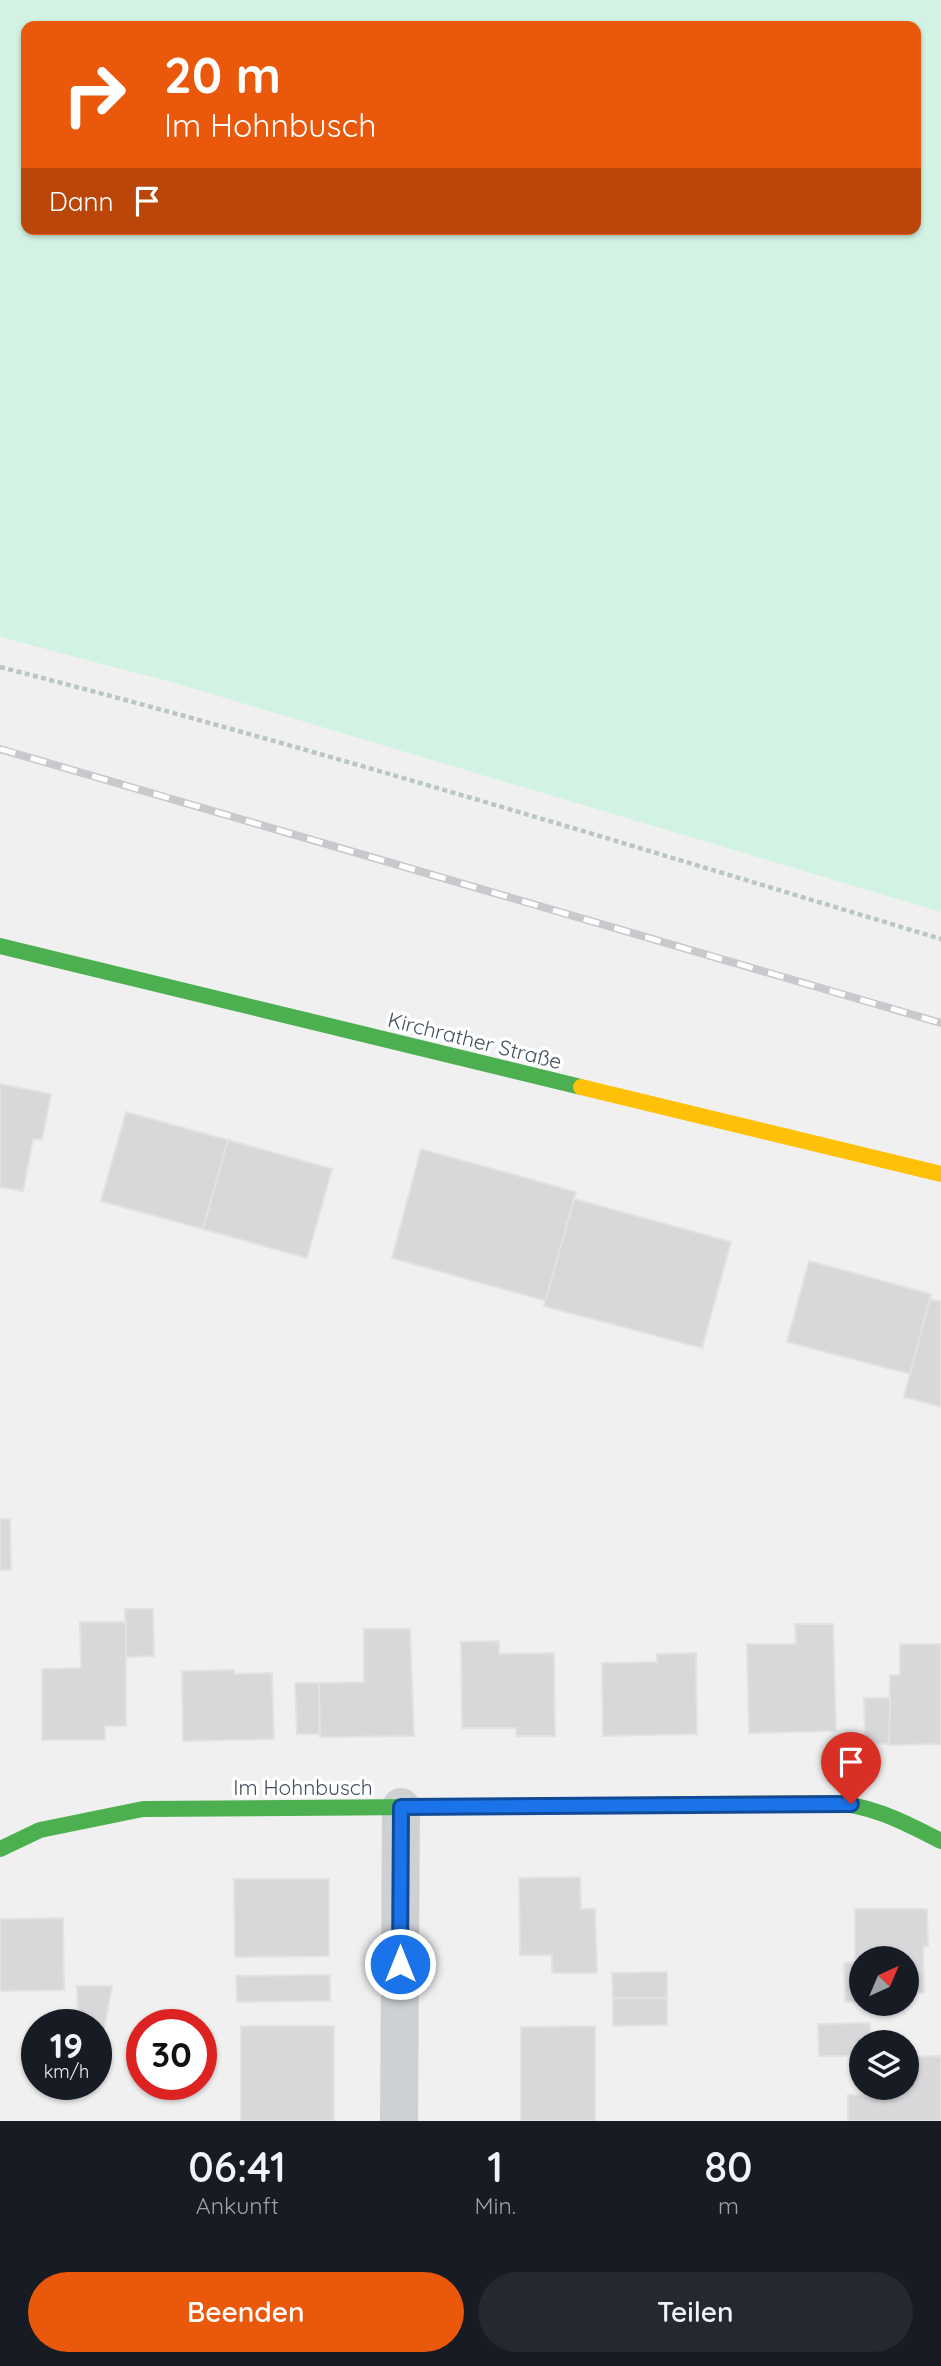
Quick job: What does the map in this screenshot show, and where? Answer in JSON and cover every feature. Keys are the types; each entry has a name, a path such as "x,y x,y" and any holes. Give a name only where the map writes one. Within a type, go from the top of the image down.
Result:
{"street":[{"name":"Kirchrather Straße","path":"0,946 941,1174"},
{"name":"Im Hohnbusch","path":"0,1849 40,1830 143,1809 851,1804 892,1816 941,1840"},
{"path":"400,2121 401,1807"}],"path":[{"path":"0,667 116,696 451,792 941,939"}],"green space":[{"path":"0,0 941,0 941,912 178,684 0,637"}],"building":[{"path":"0,1084 51,1094 42,1140 33,1139 23,1191 0,1187"},
{"path":"126,1112 228,1140 203,1229 101,1201"},
{"path":"228,1140 332,1169 307,1258 203,1229"},
{"path":"421,1149 576,1192 546,1301 392,1258"},
{"path":"574,1199 731,1242 702,1348 544,1306"},
{"path":"809,1261 931,1294 910,1374 787,1342"},
{"path":"930,1299 941,1302 941,1407 904,1397"},
{"path":"0,1519 10,1519 11,1570 0,1570"},
{"path":"125,1609 153,1609 154,1656 126,1657"},
{"path":"80,1622 126,1622 126,1726 105,1726 105,1740 42,1740 42,1669 81,1668"},
{"path":"795,1624 833,1624 836,1731 749,1733 747,1644 796,1644"},
{"path":"364,1629 410,1629 414,1736 320,1737 319,1683 364,1682"},
{"path":"499,1641 499,1654 554,1653 555,1736 516,1736 516,1728 462,1728 461,1642"},
{"path":"900,1644 941,1644 941,1744 889,1745 890,1675 900,1675"},
{"path":"696,1653 697,1734 603,1736 602,1663 657,1662 657,1654"},
{"path":"234,1670 234,1674 272,1673 274,1739 183,1741 182,1671"},
{"path":"295,1683 319,1683 319,1734 297,1734"},
{"path":"864,1698 890,1698 889,1744 865,1743"},
{"path":"580,1877 581,1909 595,1909 597,1973 552,1973 552,1955 520,1955 519,1878"},
{"path":"234,1879 329,1879 329,1956 235,1957"},
{"path":"855,1909 927,1909 928,1946 923,1946 924,1993 919,1993 919,1946 855,1946"},
{"path":"63,1918 64,1990 0,1991 0,1919"},
{"path":"844,1963 849,1963 849,2002 845,2002"},
{"path":"667,1972 667,1998 613,1998 612,1973"},
{"path":"330,1975 330,2001 237,2002 236,1976"},
{"path":"77,1986 112,1986 108,2009 78,2009"},
{"path":"613,1998 667,1998 667,2025 613,2026"},
{"path":"870,2023 870,2030 849,2030 849,2056 819,2056 818,2024"},
{"path":"241,2026 334,2026 334,2121 241,2121"},
{"path":"595,2026 595,2121 521,2121 521,2027"},
{"path":"941,2056 941,2121 848,2121 848,2095 849,2100 919,2100 919,2057"}],"railway":[{"path":"0,749 941,1023"}],"traffic: fast":[{"path":"0,946 581,1087"},
{"path":"826,1803 872,1810 941,1841"},
{"path":"0,1849 40,1830 143,1809 421,1807"}],"traffic: slow":[{"path":"581,1087 941,1174"},
{"path":"421,1807 826,1803"}],"route":[{"path":"400,1964 401,1807 851,1804"}]}
